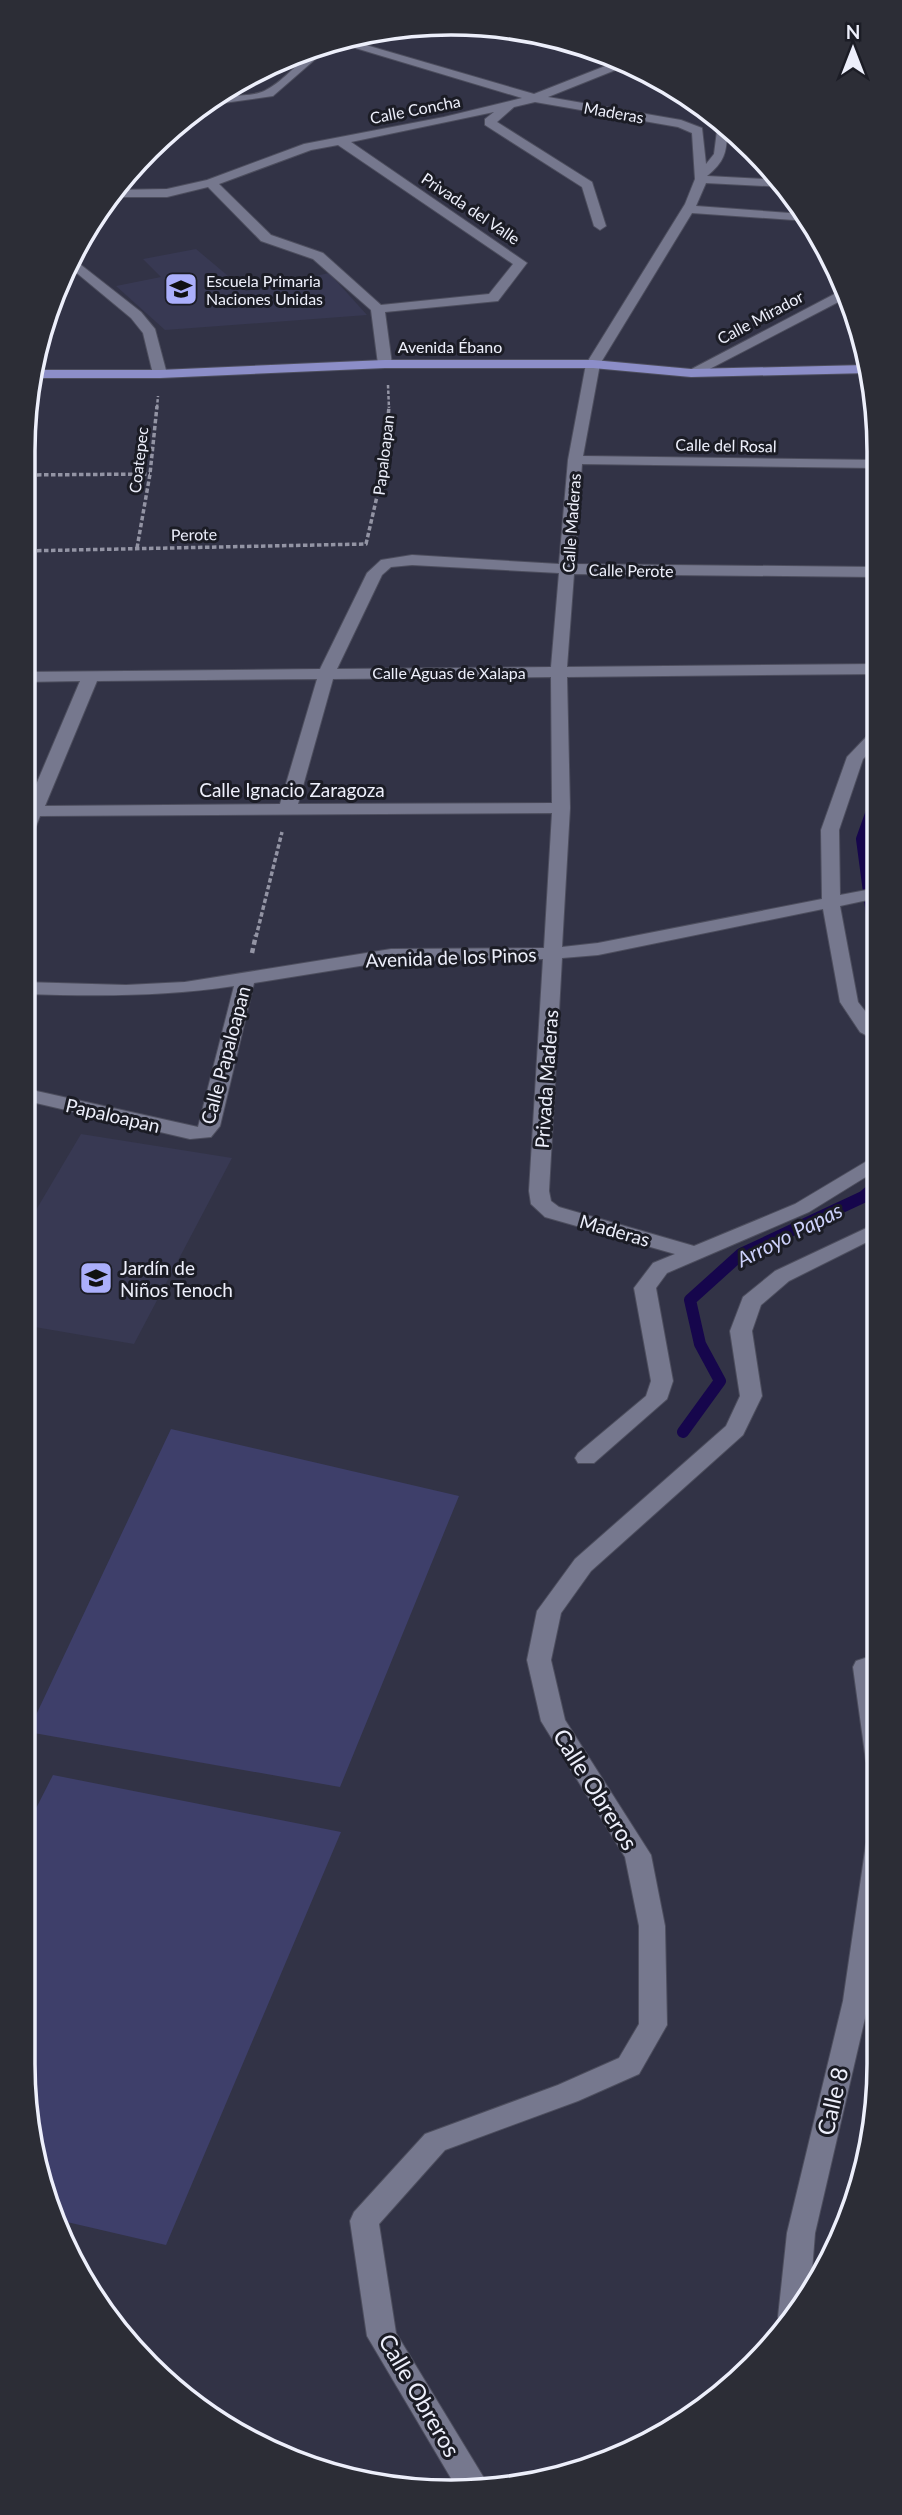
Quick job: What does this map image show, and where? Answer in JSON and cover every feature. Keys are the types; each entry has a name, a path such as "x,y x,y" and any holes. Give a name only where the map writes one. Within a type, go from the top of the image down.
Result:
{"main road":[{"name":"Avenida Ébano","path":"42,374 160,374 386,364 593,364 691,373 859,369"}],"street":[{"path":"357,46 535,99"},
{"path":"229,100 269,94 307,61"},
{"name":"Calle Concha","path":"124,194 167,193 211,183 308,147 535,99 612,68"},
{"name":"Maderas","path":"535,99 692,127"},
{"path":"510,104 489,122 588,185 600,226"},
{"name":"Calle Maderas","path":"554,953 561,808 559,671 575,460 593,364 689,209 701,176 698,131 692,127"},
{"path":"701,176 720,159 721,135"},
{"name":"Privada del Valle","path":"339,140 520,263 493,298 378,309"},
{"path":"701,176 769,183"},
{"path":"211,183 267,238 318,256 378,309 386,364"},
{"path":"689,209 795,217"},
{"path":"78,267 136,315 150,332 160,374"},
{"name":"Calle Mirador","path":"691,373 837,297"},
{"name":"Calle del Rosal","path":"575,460 867,464"},
{"name":"Calle Perote","path":"327,672 375,573 386,563 412,560 568,569 867,572"},
{"name":"Calle Aguas de Xalapa","path":"35,677 867,669"},
{"path":"287,811 327,672"},
{"path":"35,798 91,675"},
{"path":"867,746 855,757 830,830 849,1002 867,1028"},
{"name":"Calle Ignacio Zaragoza","path":"35,811 561,808"},
{"name":"Avenida de los Pinos","path":"35,988 162,989 391,955 554,953 641,943 867,895"},
{"name":"Privada Maderas","path":"541,1204 539,1191 554,953"},
{"name":"Calle Papaloapan","path":"204,1132 210,1126 246,977"},
{"name":"Papaloapan","path":"35,1097 190,1133 204,1132"},
{"path":"586,1458 656,1399 661,1391 662,1381 645,1288 660,1268 692,1252 802,1208 867,1167"},
{"name":"Maderas","path":"541,1204 552,1212 692,1252"},
{"name":"Calle Obreros","path":"468,2479 382,2336 363,2221 435,2143 568,2093 629,2066 653,2025 652,1926 638,1855 553,1721 539,1660 549,1612 583,1565 735,1430 751,1396 741,1331 751,1302 782,1276 867,1234"},
{"path":"865,1667 867,1681"},
{"name":"Calle 8","path":"795,2298 801,2233 867,1954"}],"path":[{"name":"Papaloapan","path":"366,544 383,483 390,405 386,364"},
{"name":"Coatepec","path":"137,548 150,474 160,374"},
{"path":"35,475 150,474"},
{"name":"Perote","path":"35,551 366,544"},
{"path":"246,977 287,811"}],"shaded area":[{"name":"Escuela Primaria Naciones Unidas","path":"196,249 246,291 329,273 367,315 165,330 116,286 161,277 143,259"},
{"name":"Jardín de Niños Tenoch","path":"81,1134 232,1158 134,1344 35,1327 35,1212"},
{"path":"171,1429 459,1496 340,1787 35,1733 35,1717"},
{"path":"53,1775 341,1832 166,2245 67,2222 49,2172 36,2091 35,1810"}],"waterway":[{"name":"Arroyo Papas","path":"867,822 861,839 867,884"},
{"name":"Arroyo Papas","path":"683,1432 720,1381 700,1344 690,1300 741,1254 867,1194"}],"place":[{"name":"Escuela Primaria Naciones Unidas","path":"181,289"},
{"name":"Jardín de Niños Tenoch","path":"96,1278"}]}
